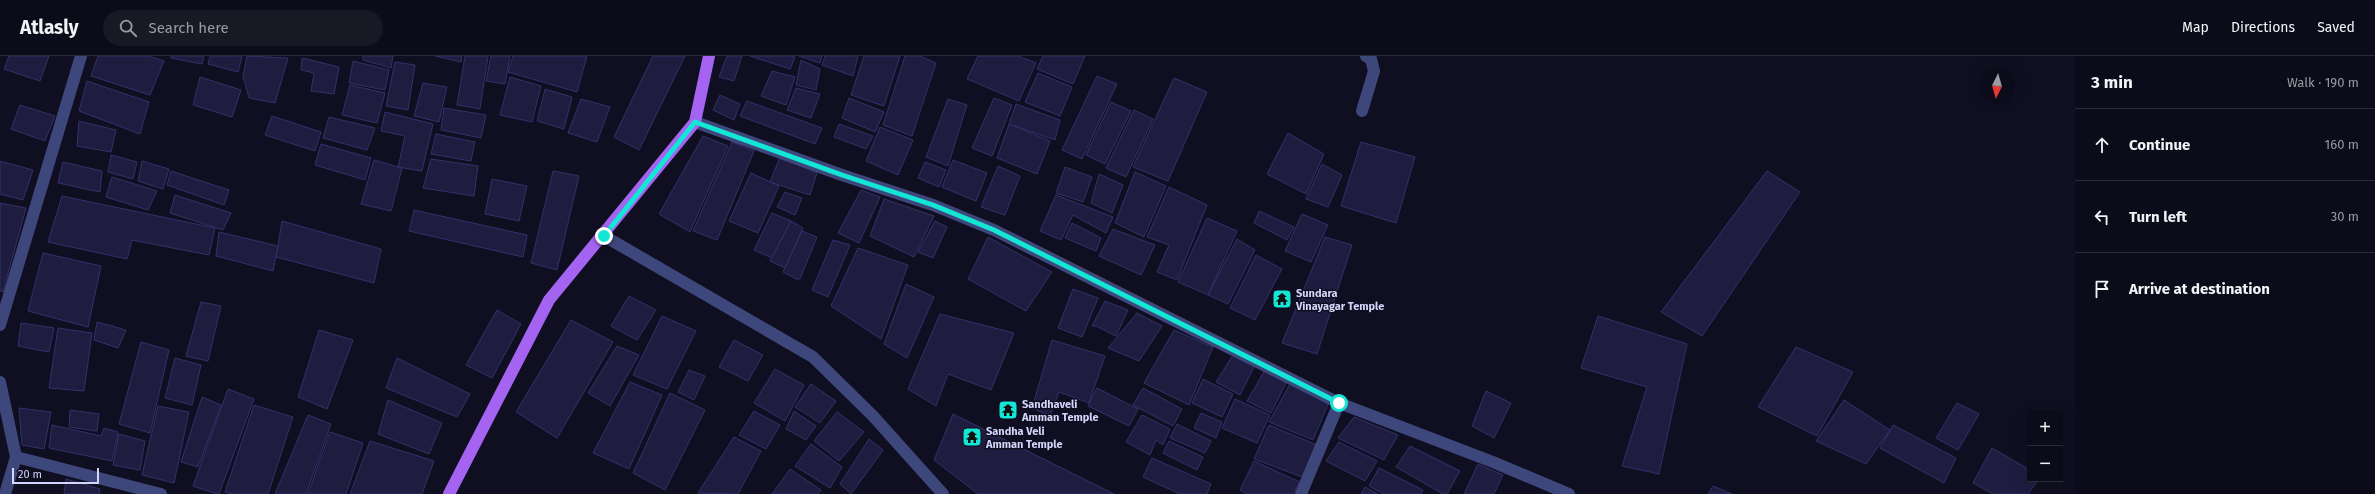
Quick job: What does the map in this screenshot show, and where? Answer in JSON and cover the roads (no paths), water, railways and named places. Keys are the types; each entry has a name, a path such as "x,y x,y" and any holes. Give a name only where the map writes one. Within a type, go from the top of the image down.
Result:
{"main road":[{"path":"449,494 549,300 604,236 695,122 709,56"}],"street":[{"path":"0,325 81,56"},
{"path":"1362,111 1374,71 1371,58 1366,56"},
{"path":"695,122 842,175 933,205 994,230 1339,403 1494,462 1569,494"},
{"path":"604,236 813,357 873,416 943,494"},
{"path":"0,382 16,457 5,494"},
{"path":"1301,494 1339,403"},
{"path":"16,457 161,494"}],"place":[{"name":"Sundara Vinayagar Temple","path":"1282,299"},
{"name":"Sandhaveli Amman Temple","path":"1008,410"},
{"name":"Sandha Veli Amman Temple","path":"972,437"}]}
